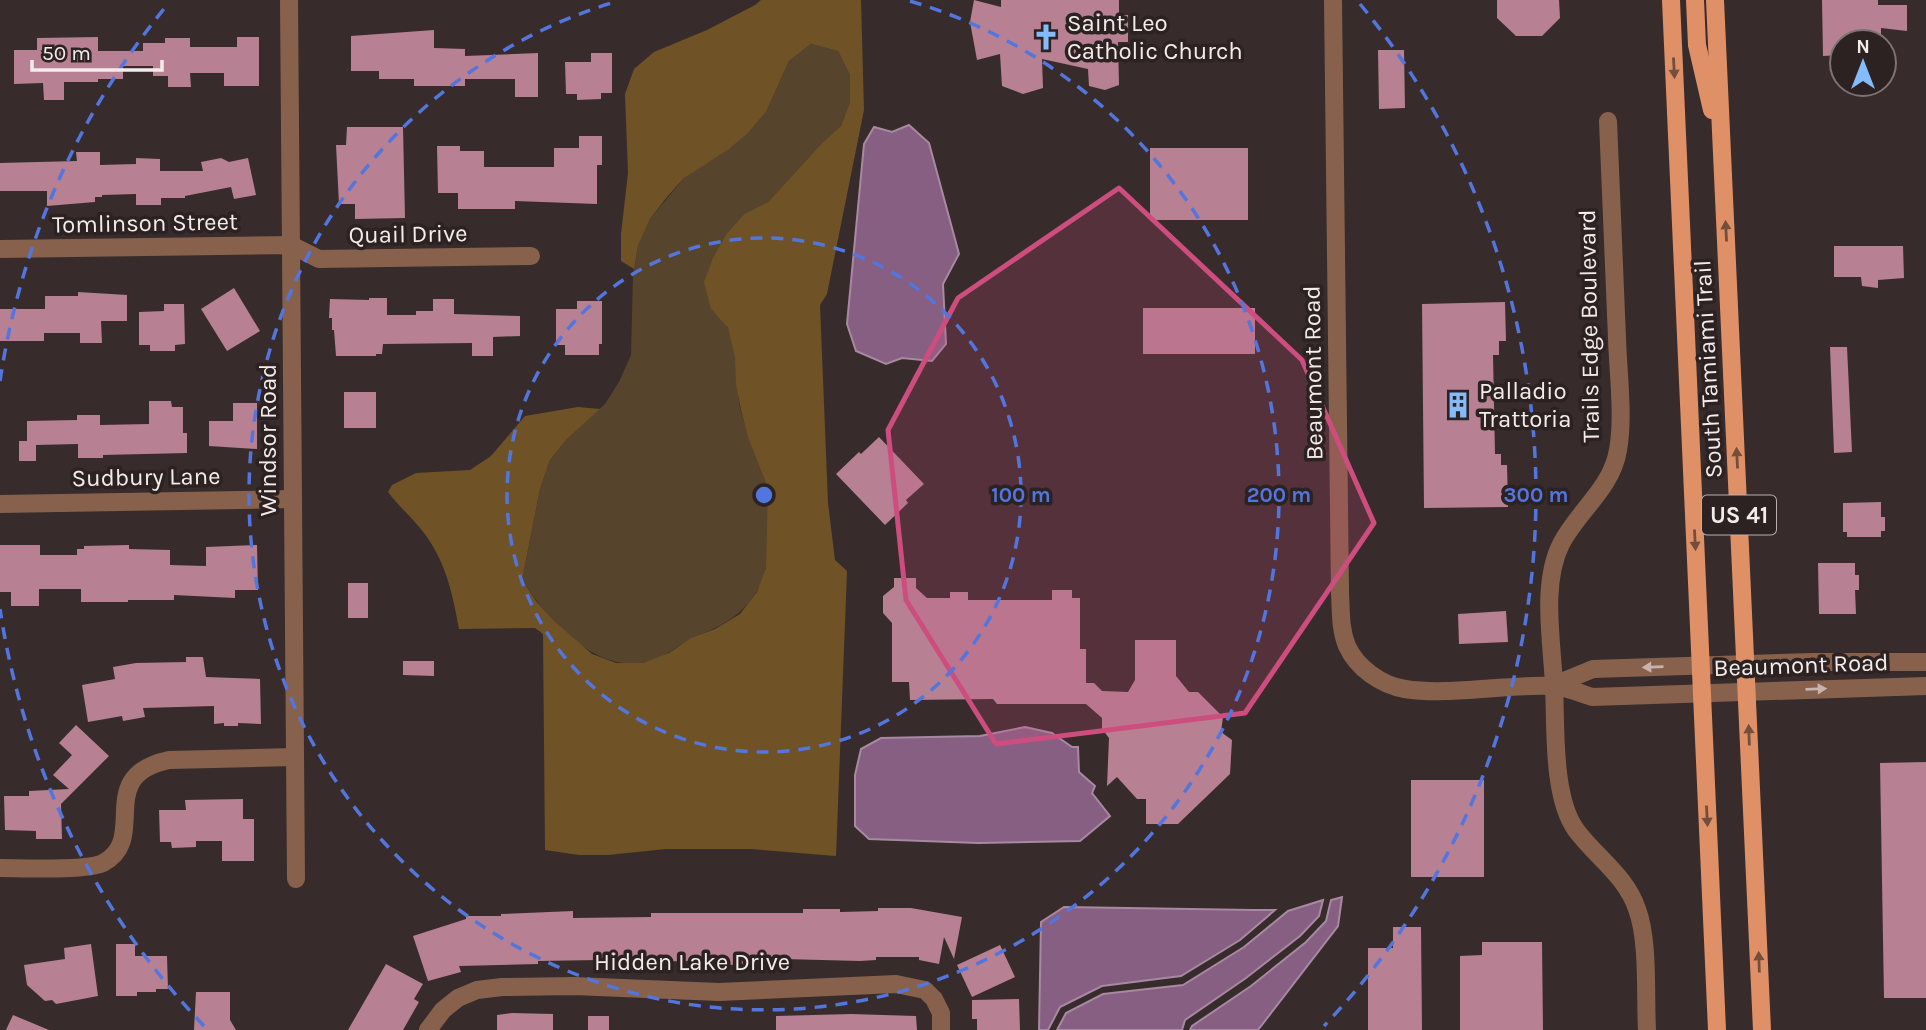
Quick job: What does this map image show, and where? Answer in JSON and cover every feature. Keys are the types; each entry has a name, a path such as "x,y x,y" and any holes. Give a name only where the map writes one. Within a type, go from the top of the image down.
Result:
{"main road":[{"name":"South Tamiami Trail","path":"1671,0 1717,1030"},
{"path":"1695,0 1697,45 1723,155"},
{"name":"South Tamiami Trail","path":"1715,0 1762,1030"}],"street":[{"name":"Windsor Road","path":"289,0 296,879"},
{"name":"Beaumont Road","path":"1333,0 1340,593 1342,629 1348,647 1360,666 1380,681 1404,689 1554,685 1592,697 1926,686"},
{"name":"Trails Edge Boulevard","path":"1608,121 1619,400 1618,450 1612,471 1601,491 1562,541 1549,583 1559,788 1574,828 1618,875 1637,909 1643,930 1647,1030"},
{"name":"Tomlinson Street","path":"0,249 290,245"},
{"name":"Quail Drive","path":"290,245 319,259 531,257"},
{"name":"Sudbury Lane","path":"0,504 293,499"},
{"name":"Beaumont Road","path":"1554,685 1593,669 1746,663 1926,662"},
{"path":"0,869 101,864 116,852 124,834 125,795 134,777 149,764 169,760 294,757"},
{"name":"Hidden Lake Drive","path":"428,1030 443,1010 458,998 477,990 502,987 574,986 719,992 896,984 925,990 934,999 941,1013 941,1030"}],"highlighted area":[{"path":"1119,188 1302,360 1374,523 1245,713 996,744 906,600 888,430 958,298"}],"shaded area":[{"path":"761,0 861,0 864,110 827,294 820,305 828,503 835,560 847,571 836,856 751,849 666,849 608,855 579,855 545,850 543,634 535,628 459,629 440,559 423,531 388,492 392,485 416,473 470,470 491,456 525,416 578,407 600,409 566,440 550,460 540,489 522,580 536,601 553,620 592,654 616,663 643,663 669,653 691,638 715,629 740,614 757,592 766,568 768,488 748,437 741,410 735,357 728,328 711,309 704,282 727,233 744,214 768,202 841,126 850,102 850,75 838,51 811,44 789,61 766,112 749,132 729,149 684,178 650,219 638,246 634,269 621,261 621,234 628,173 625,94 634,69 654,52 707,30"},
{"path":"811,44 838,51 850,75 850,102 841,126 768,202 744,214 727,233 711,309 727,326 732,339 741,412 768,487 769,539 762,580 750,601 732,618 657,658 642,663 623,663 605,658 588,650 558,625 522,580 540,489 550,460 566,440 605,404 631,355 633,275 638,246 650,219 684,178 749,132 766,112 789,61"},
{"path":"909,125 929,143 959,254 943,284 946,344 932,361 902,358 886,364 856,351 847,324 864,144 874,127 892,132"},
{"path":"1025,727 1052,733 1072,747 1078,747 1079,772 1095,786 1092,793 1110,816 1080,841 978,843 869,839 855,826 855,775 861,749 881,738 980,736"},
{"path":"1342,897 1338,926 1258,1030 1190,1030 1306,942 1326,921 1331,900"},
{"path":"1323,900 1319,916 1300,936 1185,1020 1182,1030 1057,1030 1066,1013 1103,994 1183,985 1244,947 1288,911"},
{"path":"1064,907 1275,910 1240,940 1181,976 1102,986 1060,1007 1048,1030 1039,1030 1041,922"}],"building":[{"path":"974,0 1001,7 1001,0 1119,0 1119,15 1128,15 1128,42 1118,42 1119,85 1105,90 1089,86 1088,69 1042,59 1043,88 1023,94 1002,86 1000,54 977,60 970,22"},
{"path":"1497,0 1559,0 1560,18 1542,36 1516,36 1497,18"},
{"path":"1822,0 1878,0 1878,5 1907,5 1907,31 1898,28 1828,28 1828,56 1823,56"},
{"path":"434,30 434,48 465,49 465,56 538,53 538,97 515,97 515,79 465,79 465,86 414,86 414,79 379,79 379,71 351,71 351,36"},
{"path":"98,37 98,51 143,51 143,43 165,43 165,38 190,38 190,47 237,47 237,37 259,37 259,86 224,86 224,73 190,73 191,87 168,87 168,76 153,76 153,66 123,66 123,79 64,82 64,100 44,100 43,83 14,84 14,50 37,50 37,38"},
{"path":"1378,50 1404,50 1405,108 1379,109"},
{"path":"591,53 612,53 612,93 601,93 601,99 577,100 577,94 566,94 565,62 591,62"},
{"path":"347,127 403,127 405,218 355,219 355,204 339,204 336,145 346,145"},
{"path":"579,136 602,136 602,165 597,165 597,204 515,201 515,209 458,209 458,193 438,193 437,146 460,146 460,151 484,151 484,167 554,167 554,148 579,148"},
{"path":"1150,148 1248,148 1248,220 1150,220"},
{"path":"76,152 100,152 100,165 136,164 136,158 160,159 160,171 203,171 201,162 221,158 229,162 248,158 256,195 234,199 231,187 185,198 161,198 161,205 136,205 136,194 102,195 95,197 95,202 47,206 47,191 0,191 0,163 77,161"},
{"path":"1834,246 1903,246 1904,278 1878,280 1878,288 1862,286 1861,277 1834,277"},
{"path":"234,288 260,331 227,351 201,309"},
{"path":"78,292 127,295 127,321 101,321 102,343 80,343 80,333 44,333 44,341 0,341 0,309 45,309 45,296 78,296"},
{"path":"387,298 387,315 416,315 416,311 433,311 433,299 454,299 454,314 520,316 520,336 493,337 493,356 472,356 472,343 383,344 382,354 376,356 336,356 332,318 329,318 330,299"},
{"path":"577,301 602,301 602,344 599,344 599,355 565,355 565,345 556,345 556,309 577,309"},
{"name":"Palladio Trattoria","path":"1505,302 1506,341 1499,341 1499,355 1493,355 1495,454 1501,454 1501,465 1507,465 1508,507 1424,508 1422,304"},
{"path":"164,304 184,304 185,344 175,345 175,351 150,351 150,345 139,345 139,312 164,311"},
{"path":"1143,308 1255,308 1255,354 1143,354"},
{"path":"1830,347 1847,347 1852,452 1834,453"},
{"path":"344,392 376,392 376,428 344,428"},
{"path":"149,401 171,401 172,407 183,407 183,433 187,433 187,453 78,458 78,444 36,445 36,461 19,461 19,441 27,441 27,421 77,420 77,415 100,415 100,425 149,424"},
{"path":"233,403 257,403 257,449 209,446 209,421 233,421"},
{"path":"879,437 924,484 885,525 836,474"},
{"path":"1881,502 1885,531 1881,531 1881,537 1847,537 1847,532 1843,532 1843,503"},
{"path":"0,545 40,545 40,555 77,555 77,549 84,549 84,546 129,545 129,549 170,550 170,565 206,566 206,547 257,545 258,590 235,590 235,598 174,595 174,600 81,602 81,589 39,589 39,606 11,606 11,592 0,592"},
{"path":"1818,563 1855,563 1855,575 1859,575 1859,590 1855,590 1856,614 1819,614"},
{"path":"894,578 916,578 916,588 927,598 950,598 950,592 968,592 968,600 1052,600 1052,590 1072,590 1072,598 1080,598 1080,649 1086,649 1086,683 1094,683 1102,691 1128,692 1135,680 1135,640 1176,640 1176,676 1189,692 1198,692 1223,717 1221,732 1232,740 1230,774 1178,824 1146,824 1146,799 1137,799 1117,777 1107,786 1109,738 1102,729 1102,718 1086,704 997,704 993,699 910,700 909,682 892,682 892,623 883,613 883,596 894,587"},
{"path":"348,583 368,583 368,618 348,618"},
{"path":"1506,611 1508,642 1459,644 1458,614"},
{"path":"186,657 203,657 206,677 260,679 261,724 214,724 214,706 143,708 145,717 123,721 122,716 88,722 82,685 115,679 113,667 136,663 186,662"},
{"path":"403,661 434,661 434,676 403,675"},
{"path":"76,725 109,756 61,804 62,839 36,839 36,831 5,830 4,796 29,796 29,791 69,789 53,775 72,755 59,743"},
{"path":"1926,762 1926,998 1884,998 1880,763"},
{"path":"1411,780 1484,780 1484,877 1411,877"},
{"path":"243,799 243,819 254,819 254,861 222,861 222,841 196,841 196,847 172,848 171,842 160,842 159,810 186,810 185,800"},
{"path":"878,908 911,908 962,917 954,959 944,937 939,964 919,960 919,957 876,957 876,960 860,961 783,959 783,962 690,969 690,961 635,962 635,966 616,966 616,963 598,964 598,960 538,961 538,964 459,966 461,972 428,981 413,936 466,919 466,916 573,911 573,918 651,917 651,913 803,913 803,909 840,909 840,912 878,911"},
{"path":"1393,927 1421,927 1422,1030 1368,1030 1368,948 1393,948"},
{"path":"1482,942 1542,942 1543,1030 1460,1030 1460,956 1482,955"},
{"path":"91,944 98,996 56,1004 52,1000 45,1001 27,985 24,965 65,959 64,948"},
{"path":"116,944 135,944 135,956 167,956 168,989 137,992 137,996 116,996"},
{"path":"1000,945 1015,977 972,997 957,965"},
{"path":"386,964 423,984 414,999 419,1002 403,1030 348,1030"},
{"path":"196,992 230,992 230,1020 236,1030 194,1030"},
{"path":"1019,999 1020,1030 977,1030 977,1019 972,1019 972,1000"},
{"path":"553,1014 553,1030 497,1030 497,1015"},
{"path":"13,1015 49,1030 6,1030"},
{"path":"588,1016 609,1016 609,1030 588,1030"},
{"path":"776,1016 916,1016 917,1030 776,1030"}],"place":[{"name":"Saint Leo Catholic Church","path":"1046,37"},
{"name":"Palladio Trattoria","path":"1458,405"}]}
